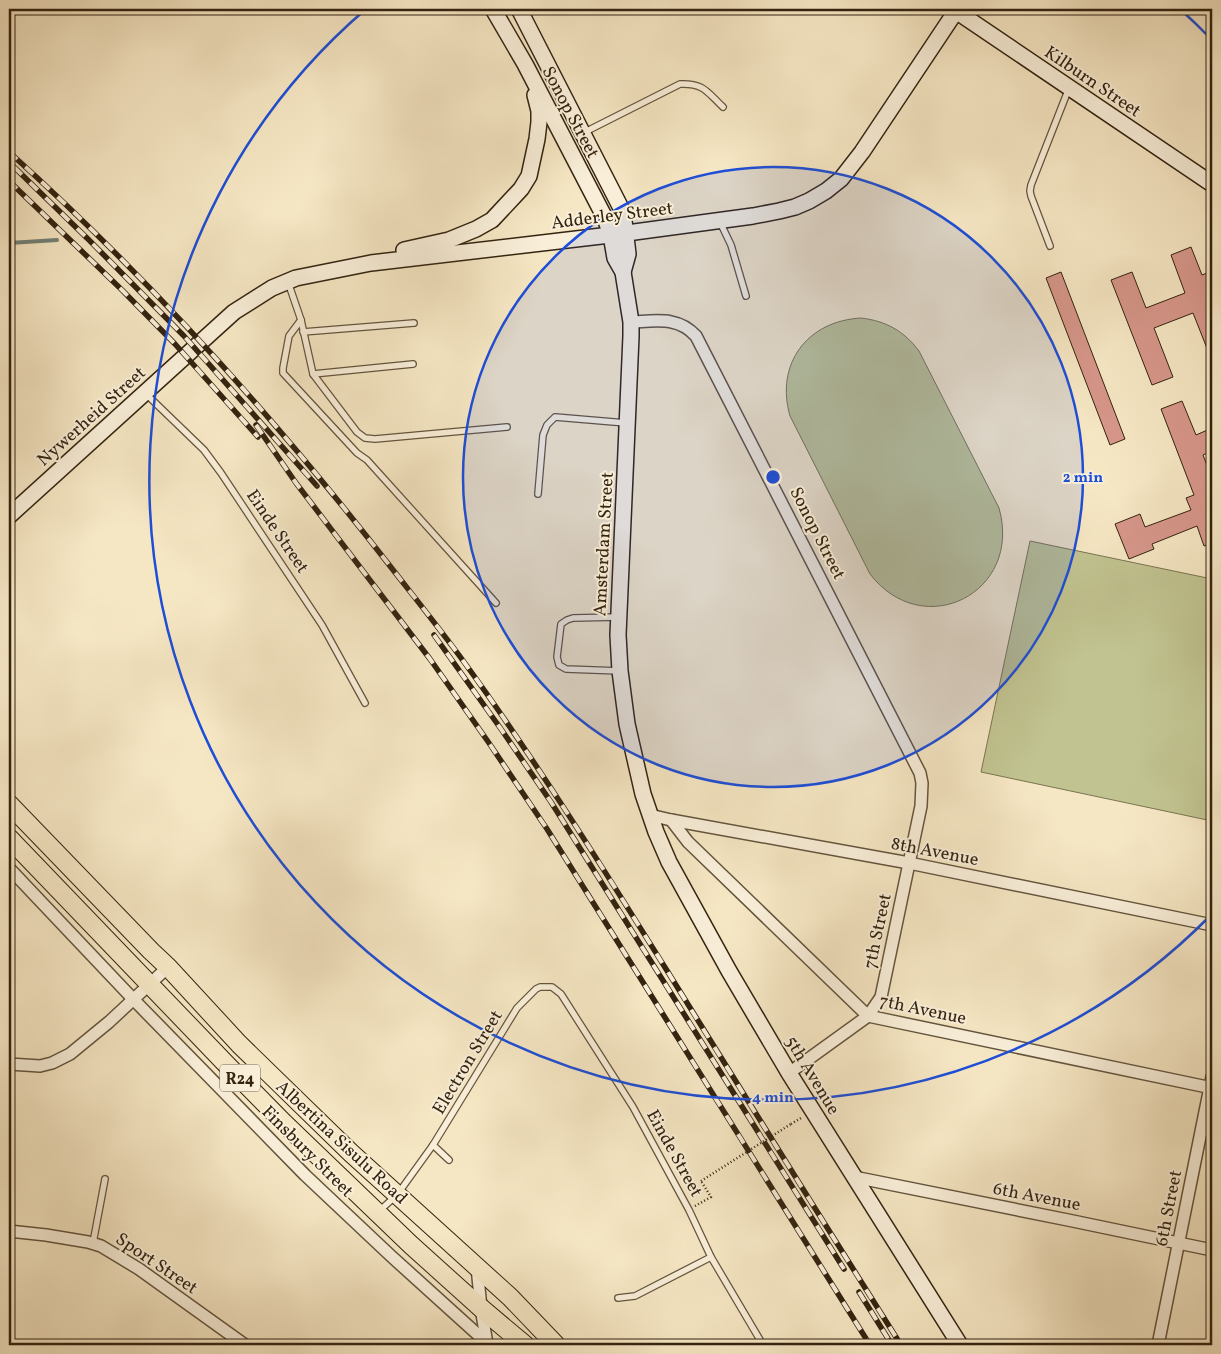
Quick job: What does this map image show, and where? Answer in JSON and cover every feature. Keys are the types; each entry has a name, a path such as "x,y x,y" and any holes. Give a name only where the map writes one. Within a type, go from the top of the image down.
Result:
{"main road":[{"name":"Albertina Sisulu Road","path":"9,804 150,951 168,967 239,1044 351,1153 510,1297 556,1345"},
{"name":"Albertina Sisulu Road","path":"9,838 284,1123 411,1245 525,1345"}],"street":[{"name":"Sonop Street","path":"493,9 525,64 605,218 611,235"},
{"name":"Sonop Street","path":"519,9 623,212 627,233"},
{"name":"Kilburn Street","path":"955,10 1212,184"},
{"name":"Adderley Street","path":"198,345 234,312 248,302 272,288 292,280 371,263 611,235 720,220 778,211 809,201 841,179 862,152 955,10"},
{"path":"292,280 352,260 449,240 492,220 529,176 534,156 539,111 525,64"},
{"name":"Amsterdam Street","path":"623,272 628,254 627,233"},
{"name":"Amsterdam Street","path":"611,235 615,258 623,272 631,322 618,635 620,671 627,724 643,794 650,815"},
{"name":"Sonop Street","path":"631,322 661,320 677,322 684,325 696,336 918,767 922,783"},
{"name":"Nywerheid Street","path":"9,516 198,345"},
{"name":"7th Street","path":"789,1073 868,1016 880,997 921,806 922,783"},
{"name":"8th Avenue","path":"650,815 909,863 1212,925"},
{"name":"5th Avenue","path":"650,815 669,862 729,971 789,1073 960,1345"},
{"name":"7th Avenue","path":"671,820 688,842 868,1016 1212,1084"},
{"name":"Finsbury Street","path":"9,868 134,1000 305,1175 487,1344"},
{"path":"9,1064 40,1066 62,1059 77,1050 168,967"},
{"name":"6th Street","path":"1158,1345 1212,1084"},
{"name":"6th Avenue","path":"854,1178 1212,1250"},
{"name":"Sport Street","path":"9,1231 93,1243 114,1253 245,1345"},
{"path":"477,1267 487,1344"}],"lane":[{"path":"583,133 680,84 692,83 702,87 722,107"},
{"path":"1050,246 1030,191 1069,88"},
{"path":"720,220 731,245 746,296"},
{"path":"292,280 313,374 356,432 366,438 375,439 507,427"},
{"path":"301,320 289,336 282,368 284,374 357,454 367,460 496,603"},
{"path":"303,332 414,323"},
{"path":"313,374 413,364"},
{"name":"Einde Street","path":"145,393 204,450 222,473 322,625 365,703"},
{"path":"538,494 542,435 547,425 555,417 628,423"},
{"path":"619,617 573,618 567,620 561,624 557,657 559,665 566,669 620,671"},
{"name":"Einde Street","path":"547,986 552,987 561,994 628,1099 689,1210 711,1257 762,1345"},
{"name":"Electron Street","path":"377,1213 397,1195 433,1145 518,1008 536,989 547,986"},
{"path":"433,1145 449,1160"},
{"path":"93,1243 105,1179"},
{"path":"618,1298 635,1296 711,1257"}],"path":[{"path":"689,1210 711,1197 701,1181 800,1118"}],"green space":[{"path":"861,318 870,319 894,328 919,351 999,508 1003,538 996,564 983,584 963,599 940,606 916,605 892,594 870,574 790,416 787,379 792,363 800,349 811,337 825,327 842,321"},
{"path":"1030,541 1212,579 1212,821 981,772"}],"building":[{"path":"1191,247 1202,275 1212,271 1212,361 1193,313 1154,328 1173,377 1152,385 1111,280 1132,272 1146,308 1185,293 1171,255"},
{"path":"1061,272 1125,439 1110,445 1046,278"},
{"path":"1182,401 1196,435 1212,428 1212,451 1203,455 1212,478 1212,543 1204,546 1197,526 1152,544 1154,549 1129,559 1115,524 1140,514 1145,527 1191,510 1186,498 1194,495 1161,409"}],"waterway":[{"path":"9,243 57,240"}],"railway":[{"path":"9,152 61,200 161,299 256,403 346,511 455,650 517,737 593,852 901,1345"},
{"path":"14,167 184,336 317,486"},
{"path":"9,181 175,344 258,437"},
{"path":"256,425 296,483 430,659 547,829 870,1345"},
{"path":"434,635 551,802 844,1269"},
{"path":"859,1292 892,1345"}]}
